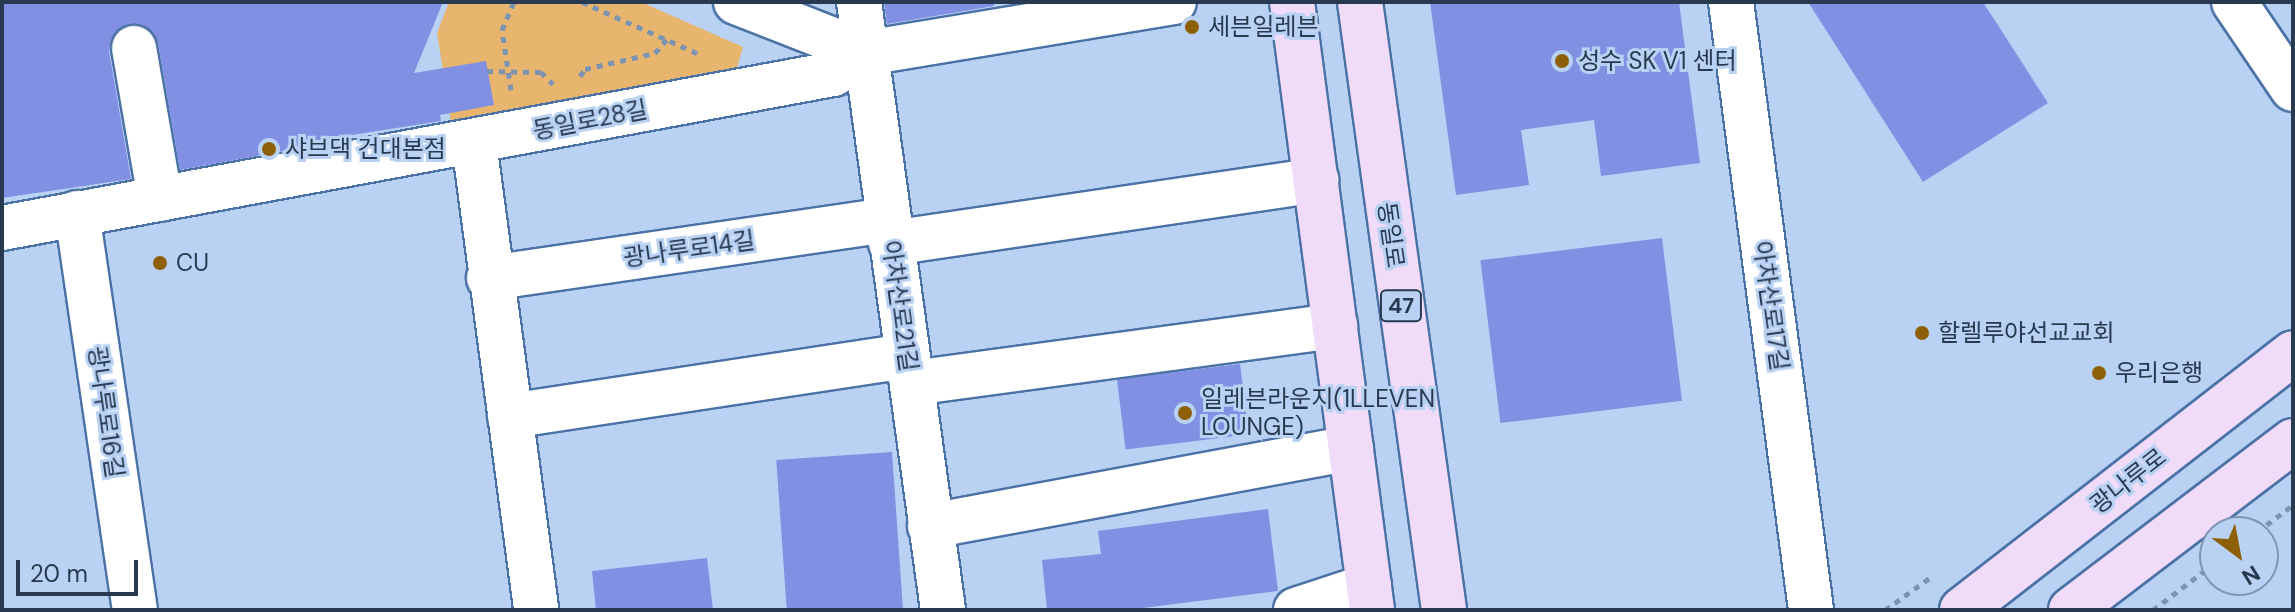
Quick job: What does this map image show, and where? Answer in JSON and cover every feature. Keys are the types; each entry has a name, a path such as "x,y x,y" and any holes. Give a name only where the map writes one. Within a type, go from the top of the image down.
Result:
{"main road":[{"path":"1292,2 1370,598"},
{"name":"동일로","path":"1360,2 1444,610"},
{"name":"광나루로","path":"1962,610 2292,356"},
{"path":"2071,610 2293,441"}],"street":[{"path":"736,2 866,53"},
{"name":"아차산로21길","path":"859,2 943,610"},
{"name":"동일로28길","path":"2,228 474,143 833,74 866,53 1174,2"},
{"name":"아차산로17길","path":"1731,2 1811,610"},
{"path":"2234,2 2293,89"},
{"path":"134,48 160,199"},
{"path":"474,143 489,278 536,610"},
{"path":"889,231 1316,180"},
{"name":"광나루로16길","path":"77,213 135,610"},
{"name":"광나루로14길","path":"489,278 889,231"},
{"path":"510,416 909,369 1335,326"},
{"path":"930,526 1351,448"},
{"path":"1296,610 1370,598"}],"path":[{"path":"514,2 502,30 511,68 518,134"},
{"path":"582,2 711,59"},
{"path":"590,15 593,7"},
{"path":"575,82 583,66 655,53 667,39"},
{"path":"511,68 517,61"},
{"path":"487,71 511,68 541,72 552,84 563,83"},
{"path":"2153,610 2199,575"}],"shaded area":[{"path":"449,2 641,2 743,47 734,78 452,127 437,33"}],"building":[{"path":"2,2 443,2 414,73 486,61 494,105 440,115 441,121 314,141 315,145 180,170 158,43 143,25 129,24 111,39 109,51 131,179 2,198"},
{"path":"884,2 994,2 994,6 887,24"},
{"name":"성수 SK V1 센터","path":"1430,2 1679,2 1700,163 1601,176 1594,120 1521,130 1529,185 1456,195"},
{"path":"1808,2 1983,2 2048,103 1923,182"},
{"path":"1662,238 1682,401 1500,423 1480,260"},
{"path":"1240,364 1249,434 1126,450 1117,379"},
{"path":"892,452 903,610 787,610 776,460"},
{"path":"1268,509 1278,591 1127,610 1047,610 1042,560 1101,554 1098,531"},
{"path":"707,558 713,610 596,610 592,571"}],"place":[{"name":"세븐일레븐","path":"1192,27"},
{"name":"성수 SK V1 센터","path":"1562,61"},
{"name":"샤브댁 건대본점","path":"269,149"},
{"name":"CU","path":"160,263"},
{"name":"할렐루야선교교회","path":"1922,333"},
{"name":"우리은행","path":"2099,373"},
{"name":"일레븐라운지(1LLEVEN LOUNGE)","path":"1185,413"}]}
